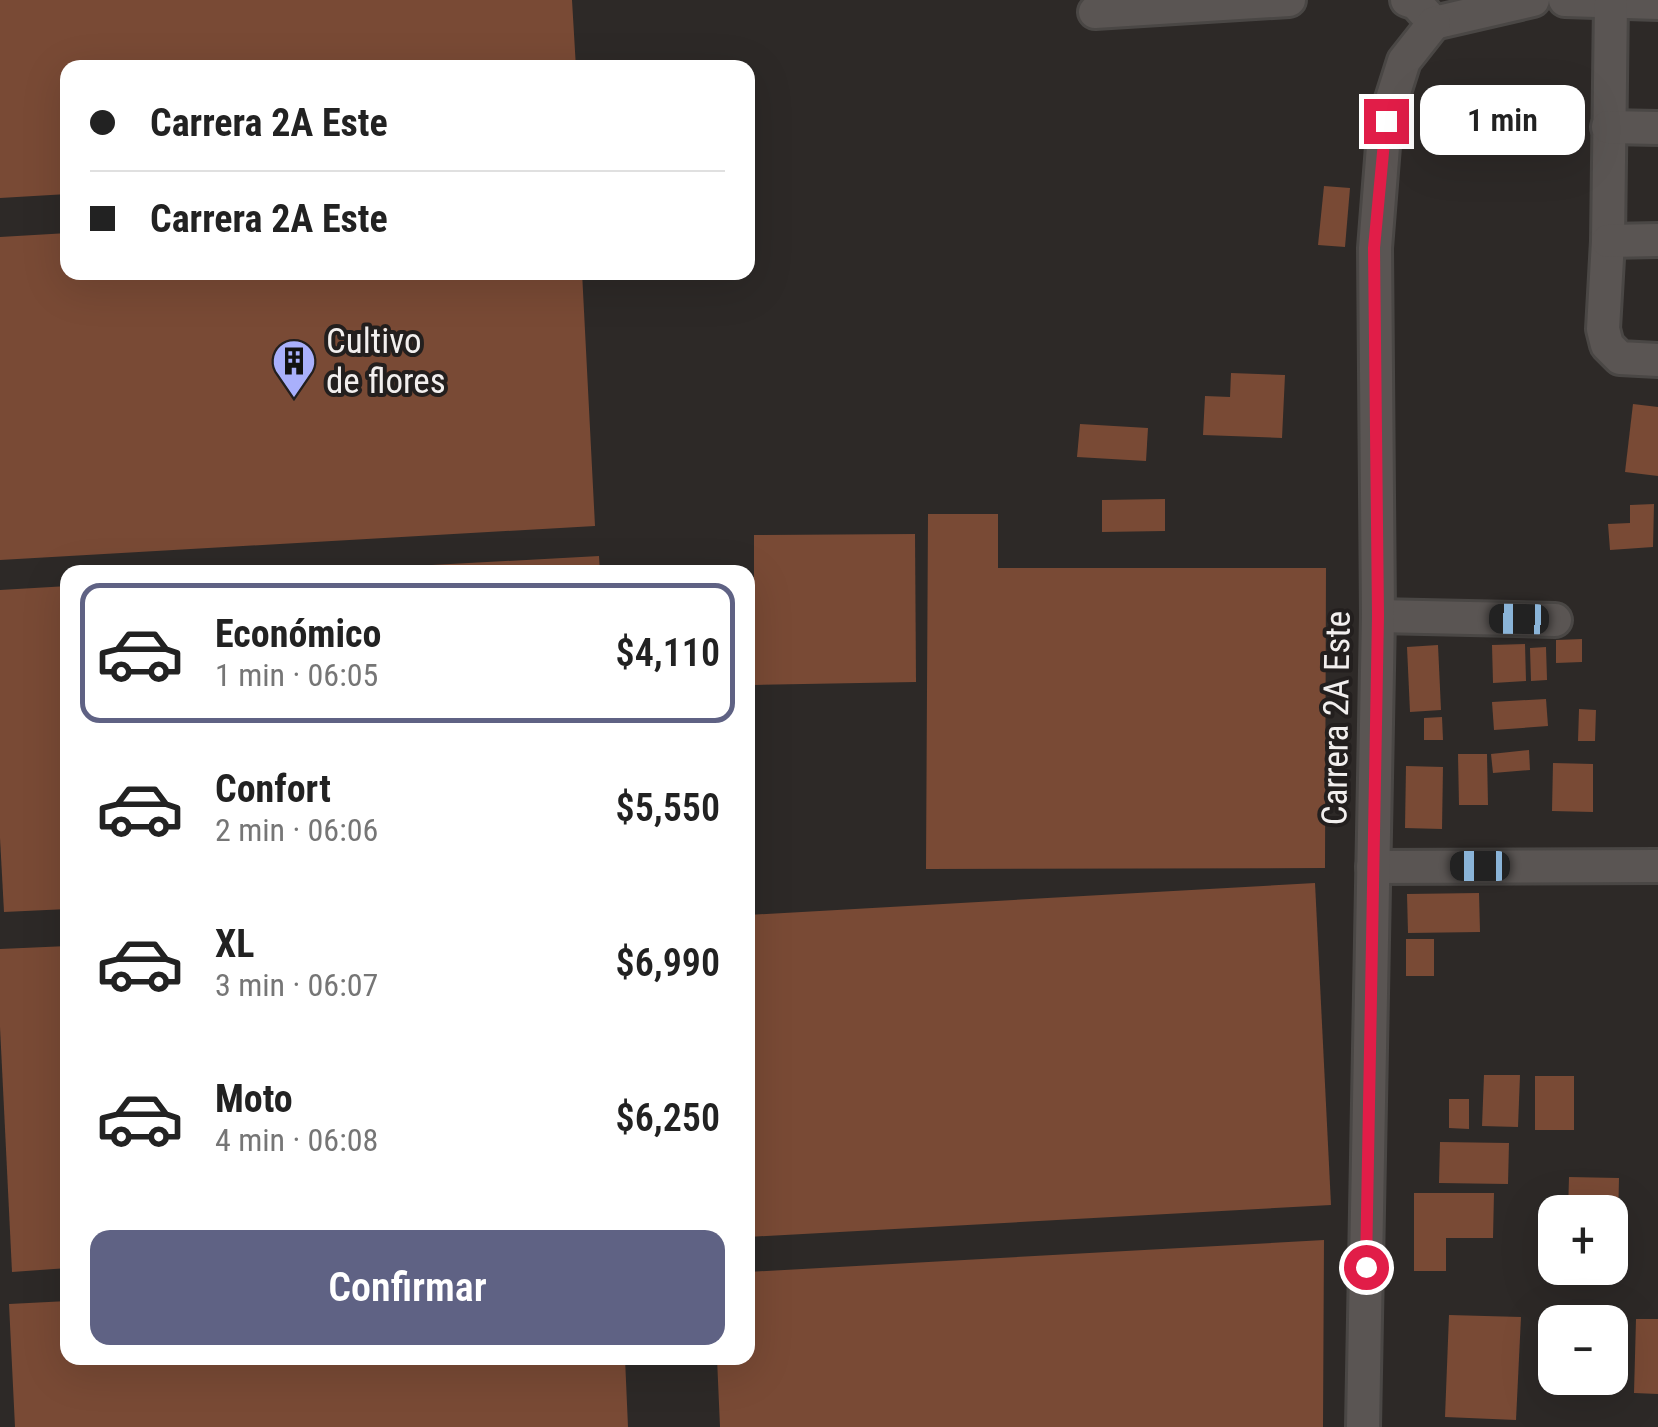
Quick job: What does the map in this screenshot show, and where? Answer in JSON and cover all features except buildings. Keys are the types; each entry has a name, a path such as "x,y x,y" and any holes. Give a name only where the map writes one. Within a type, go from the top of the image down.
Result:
{"street":[{"path":"1095,12 1289,0"},
{"path":"1407,0 1416,3 1434,23 1533,0"},
{"path":"1565,0 1658,3"},
{"path":"1611,2 1608,241 1602,328 1607,346 1620,358 1658,360"},
{"name":"Carrera 2A Este","path":"1363,1427 1378,616 1374,248 1386,121 1404,61 1434,23"},
{"path":"1608,126 1658,128"},
{"path":"1608,241 1658,240"},
{"path":"1378,616 1554,620"},
{"path":"1374,867 1658,866"}],"place":[{"name":"Cultivo de flores","path":"294,399"}],"route":[{"path":"1366,1267 1378,616 1374,248 1386,121"}]}
